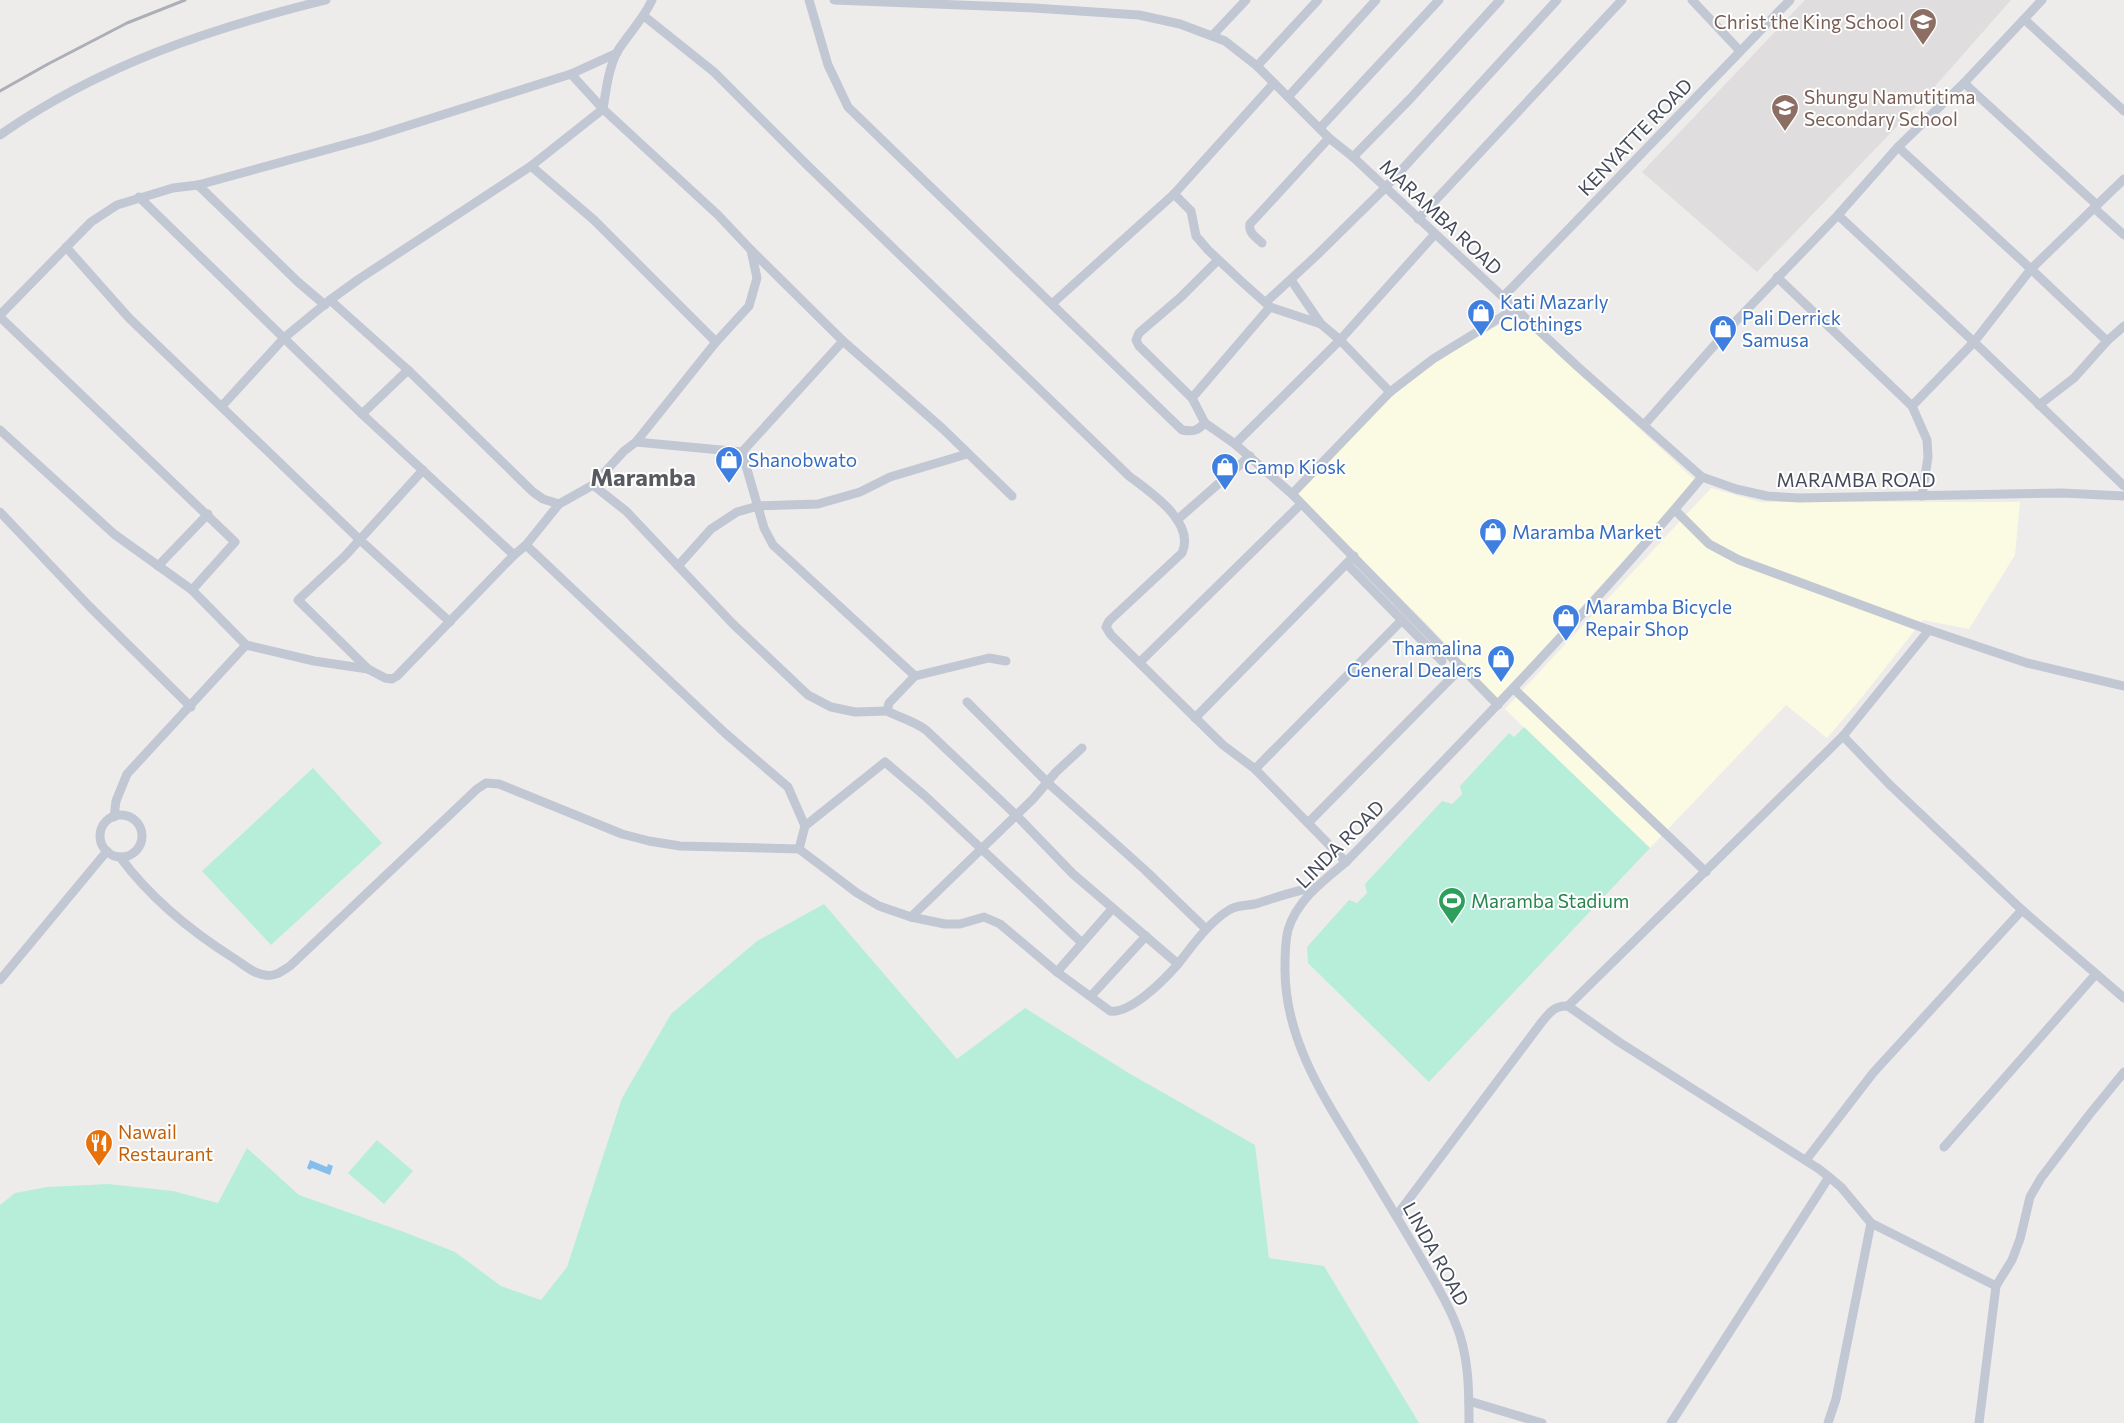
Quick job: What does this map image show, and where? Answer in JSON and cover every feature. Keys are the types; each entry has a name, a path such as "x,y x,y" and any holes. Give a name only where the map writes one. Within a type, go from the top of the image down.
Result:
{"street":[{"path":"0,135 19,121 102,74 193,37 326,0"},
{"path":"222,406 285,337 327,302 531,166 603,109 608,79 617,53 644,16 652,0"},
{"path":"809,0 828,65 848,107 1053,303 1182,430 1192,432 1198,430 1204,423"},
{"name":"MARAMBA ROAD","path":"834,0 1034,4 1139,15 1180,24 1225,41 1257,66 1329,138 1702,477 1736,489 1767,496 1799,498 2062,493 2124,496"},
{"path":"1213,35 1246,0"},
{"path":"1257,66 1318,0"},
{"path":"1288,96 1376,0"},
{"path":"1320,128 1439,0"},
{"path":"1353,158 1410,100 1500,0"},
{"path":"1192,398 1268,304 1385,188 1557,0"},
{"path":"1418,219 1622,0"},
{"path":"1692,0 1740,51"},
{"name":"KENYATTE ROAD","path":"1503,298 1790,0"},
{"path":"1644,425 1729,329 1838,215 1898,147 1964,83 2042,0"},
{"path":"644,16 714,72 875,232 1129,476 1158,499 1178,520 1185,535 1185,545 1182,553 1109,621 1106,627 1111,635 1194,718 1223,744 1256,769 1346,862"},
{"path":"2024,20 2124,111"},
{"path":"192,590 235,542 0,316 40,272 90,222 117,205 139,197 173,188 198,185 369,138 571,74 617,53"},
{"path":"571,74 603,109 718,215 843,341 943,429 1012,496"},
{"path":"1053,303 1174,194 1274,83"},
{"path":"1964,83 2124,235"},
{"path":"1262,243 1251,233 1250,224 1329,138"},
{"path":"1898,147 2107,341"},
{"path":"531,166 594,220 716,342"},
{"path":"1912,406 1974,342 2031,269 2124,179"},
{"path":"198,185 298,282 327,302 408,370 526,487 543,499 559,504"},
{"path":"1174,194 1191,211 1196,236 1218,260 1268,304 1320,324 1340,340 1390,392"},
{"path":"139,197 362,414 514,555"},
{"path":"1838,215 2124,486"},
{"path":"1235,444 1340,340 1435,234"},
{"path":"66,247 129,318 360,540 450,622"},
{"path":"423,470 360,540 298,600 368,669 385,678 392,679 397,676 514,555 526,545 559,504 593,485 624,451 636,442 716,342 749,306 757,278 751,250"},
{"path":"1218,260 1181,297 1139,333 1136,340 1139,346 1192,398 1204,423 1250,456 1292,494 1498,704"},
{"path":"1778,277 1912,406 1927,440 1928,457 1922,496"},
{"path":"1291,280 1320,324"},
{"path":"1292,494 1390,392 1433,359 1516,308"},
{"path":"2039,405 2074,378 2107,341 2124,326"},
{"path":"742,452 843,341"},
{"path":"362,414 408,370"},
{"path":"0,430 114,534 192,590 246,645 314,661 368,669"},
{"path":"636,442 742,452"},
{"path":"742,452 764,528 773,545 916,676"},
{"path":"678,566 710,529 737,512 758,506 818,504 860,492 890,477 967,454"},
{"path":"1178,520 1250,456"},
{"name":"LINDA ROAD","path":"1469,1423 1466,1359 1456,1324 1447,1304 1396,1215 1306,1064 1292,1028 1286,994 1286,941 1292,921 1314,887 1346,862 1514,688 1600,596 1702,477"},
{"path":"593,485 626,511 733,624 808,695 831,707 854,712 887,711 914,721 926,730 1016,815 1073,874 1178,964"},
{"path":"1140,662 1301,504"},
{"path":"1675,510 1709,544 1725,554 1929,630 2027,663 2124,686"},
{"path":"0,512 191,707"},
{"path":"158,566 208,514"},
{"path":"526,545 725,733 788,787 806,826"},
{"path":"1194,718 1354,556"},
{"path":"1347,564 1442,661"},
{"path":"1256,769 1402,620"},
{"path":"1568,1006 1843,736 1929,630"},
{"path":"114,817 116,801 127,774 191,707 246,645"},
{"path":"887,711 889,703 916,676 989,658 1006,661"},
{"path":"1308,822 1462,667"},
{"path":"1514,688 1706,872"},
{"path":"967,702 1048,783 1145,870 1206,929"},
{"path":"1843,736 1889,784 2022,910 2095,975 2124,998"},
{"path":"911,917 983,849 1048,783 1056,772 1082,748"},
{"path":"799,848 806,826 885,762 983,849 1082,942"},
{"path":"120,857 134,854 139,848 143,836 138,823 121,815 114,817 104,824 101,831 100,839 107,852 120,857 133,875 159,901 204,940 257,974 268,976 278,974 290,966 469,796 486,783 499,784 622,834 649,841 680,846 799,848 857,894 879,906 911,917 945,924 960,924 984,917 1000,924 1057,972 1110,1011 1122,1010 1154,988 1178,964 1206,929 1228,911 1240,905 1252,904 1286,893 1314,887"},
{"path":"0,980 107,852"},
{"path":"1057,972 1112,909"},
{"path":"1806,1160 1873,1073 2022,910"},
{"path":"1090,996 1146,936"},
{"path":"1944,1148 2095,975"},
{"path":"1396,1215 1541,1023 1560,1005 1568,1006 1619,1042 1806,1160 1841,1187 1871,1223 1996,1286"},
{"path":"1978,1423 1996,1286 2012,1260 2020,1238 2030,1197 2041,1178 2088,1115 2124,1072"},
{"path":"1671,1423 1829,1177"},
{"path":"1828,1423 1836,1398 1871,1223"},
{"path":"1469,1400 1542,1423"}],"shaded area":[{"name":"Shungu Namutitima Secondary School","path":"1805,0 2011,0 1929,93 1757,272 1642,172"},
{"name":"Maramba Market","path":"1516,315 1696,481 1497,700 1427,624 1291,489 1384,403 1435,361"},
{"path":"1711,488 1760,502 2020,502 2015,555 1969,629 1923,620 1827,738 1786,705 1650,848 1505,709"}],"green space":[{"name":"Maramba Stadium","path":"1524,727 1650,848 1429,1082 1308,963 1307,947 1349,900 1357,903 1367,893 1365,884 1442,801 1452,804 1462,794 1460,786 1509,733 1514,737"},
{"path":"313,768 382,843 271,945 202,871"},
{"path":"824,904 957,1059 1025,1008 1127,1072 1255,1145 1269,1258 1324,1266 1419,1423 0,1423 0,1205 15,1193 47,1187 108,1184 173,1191 218,1203 247,1148 299,1195 455,1252 501,1286 541,1300 567,1267 622,1098 671,1014 757,941"},
{"path":"377,1140 413,1171 384,1204 348,1173"}],"water":[{"path":"310,1160 327,1167 328,1164 333,1166 330,1175 307,1168"}],"railway":[{"path":"0,91 127,23 185,0"}],"place":[{"name":"Christ the King School","path":"1923,46"},
{"name":"Shungu Namutitima Secondary School","path":"1785,132"},
{"name":"Kati Mazarly Clothings","path":"1481,337"},
{"name":"Pali Derrick Samusa","path":"1723,353"},
{"name":"Shanobwato","path":"729,484"},
{"name":"Camp Kiosk","path":"1225,491"},
{"name":"Maramba Market","path":"1493,556"},
{"name":"Maramba Bicycle Repair Shop","path":"1566,642"},
{"name":"Thamalina General Dealers","path":"1501,683"},
{"name":"Maramba Stadium","path":"1452,925"},
{"name":"Nawail Restaurant","path":"99,1167"}],"district":[{"name":"Maramba","path":"643,478"}]}
